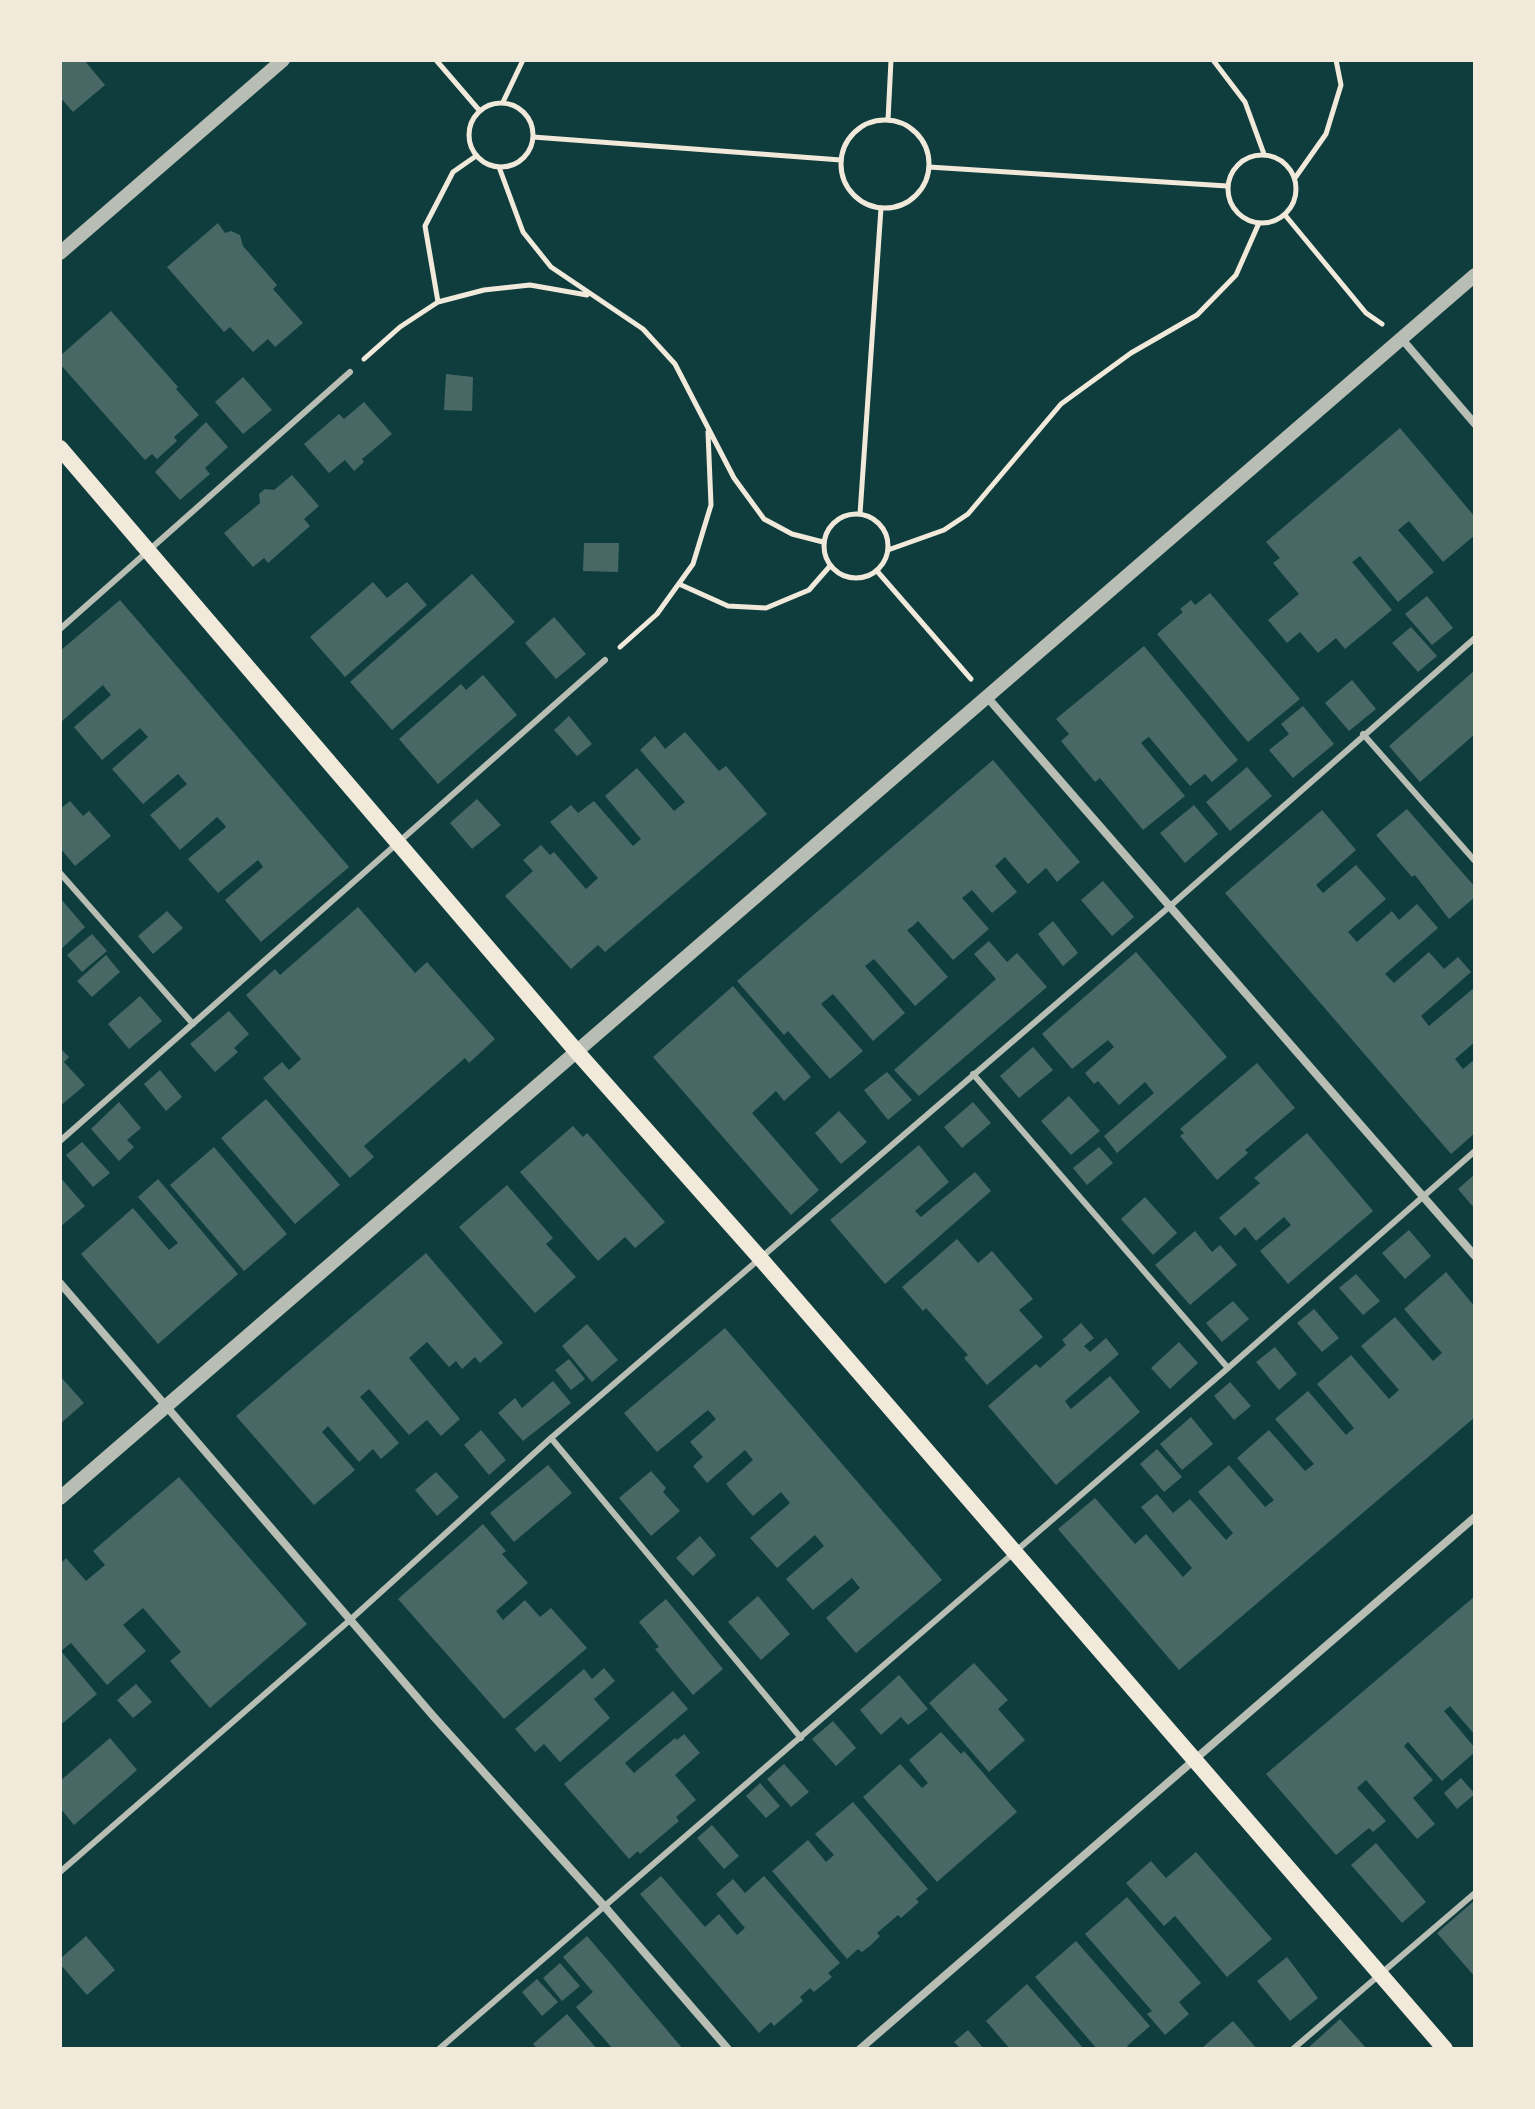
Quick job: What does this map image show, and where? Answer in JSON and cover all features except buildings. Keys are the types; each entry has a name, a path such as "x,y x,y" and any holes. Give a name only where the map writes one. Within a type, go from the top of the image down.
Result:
{"main road":[{"path":"60,448 577,1052 760,1258 1445,2049"}],"street":[{"path":"60,253 283,60"},
{"path":"60,1498 1475,275"},
{"path":"1401,338 1475,424"},
{"path":"987,697 1475,1256"},
{"path":"60,1283 350,1620 728,2049"},
{"path":"860,2049 1475,1517"}],"lane":[{"path":"60,629 350,372"},
{"path":"60,1872 350,1620 551,1438 1169,907 1475,638"},
{"path":"60,1141 605,660"},
{"path":"1363,734 1475,861"},
{"path":"60,873 193,1024"},
{"path":"973,1074 1228,1368"},
{"path":"439,2049 1475,1151"},
{"path":"551,1438 801,1738"},
{"path":"1293,2049 1475,1893"}],"path":[{"path":"436,60 479,110"},
{"path":"503,102 523,60"},
{"path":"888,120 891,60"},
{"path":"1213,60 1245,102 1264,154"},
{"path":"1295,178 1326,134 1341,85 1336,60"},
{"path":"503,102 515,105 525,113 533,137 530,149 522,159 499,167 486,164 476,156 468,133 479,110 503,102"},
{"path":"888,120 905,124 918,135 927,149 929,167 924,184 914,197 898,206 881,208 865,203 851,192 842,177 841,160 845,144 856,130 871,121 888,120"},
{"path":"533,137 841,160"},
{"path":"1264,154 1277,158 1288,166 1295,178 1297,191 1293,204 1285,215 1273,221 1259,223 1246,220 1236,212 1229,200 1227,186 1230,174 1239,162 1251,156 1264,154"},
{"path":"438,302 425,226 453,172 476,156"},
{"path":"499,167 523,232 551,267 643,329 675,364 734,478 764,519 792,534 823,542"},
{"path":"929,167 1227,186"},
{"path":"860,514 881,208"},
{"path":"1285,215 1366,313 1401,338"},
{"path":"888,550 944,530 968,514 1061,404 1131,353 1197,315 1236,275 1259,223"},
{"path":"350,372 400,327 438,302 484,290 530,285 592,296"},
{"path":"605,660 657,614 693,564 711,505 708,431"},
{"path":"850,514 860,514 878,522 888,540 888,550 877,571 868,576 847,578 830,566 823,542 832,524 850,514"},
{"path":"679,584 728,606 766,608 809,590 830,566"},
{"path":"877,571 987,697"}]}
